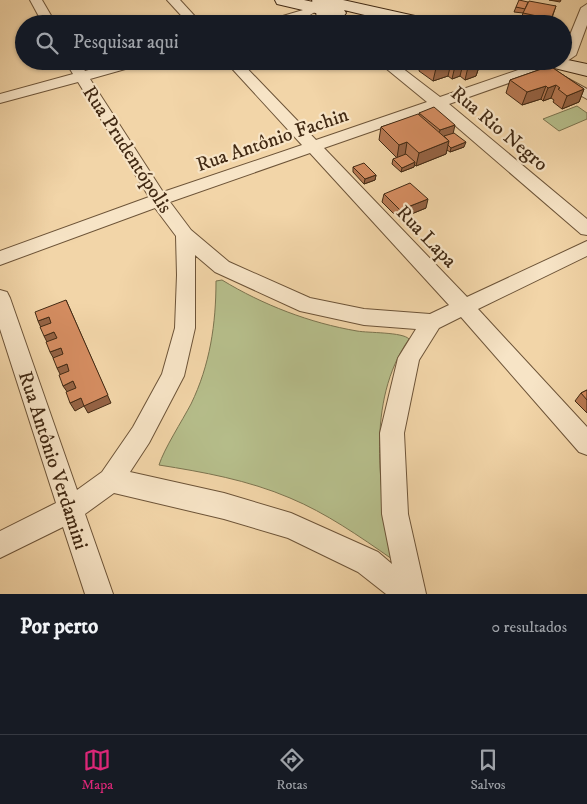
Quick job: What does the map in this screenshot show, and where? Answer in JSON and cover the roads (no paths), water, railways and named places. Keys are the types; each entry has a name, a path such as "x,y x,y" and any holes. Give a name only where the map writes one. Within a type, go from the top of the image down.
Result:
{"main road":[{"path":"283,0 344,15"},
{"path":"321,10 358,15"},
{"path":"572,64 587,70"}],"street":[{"path":"36,0 45,15"},
{"path":"173,0 187,15"},
{"path":"572,38 587,8"},
{"path":"304,15 321,10"},
{"name":"Rua Prudentópolis","path":"77,70 158,200 185,235 222,267 307,305 364,317 432,322"},
{"path":"0,99 104,70"},
{"name":"Rua Lapa","path":"240,70 311,148 464,307 587,444"},
{"name":"Rua Rio Negro","path":"396,70 438,103 587,229"},
{"name":"Rua Antônio Fachin","path":"0,258 158,200 532,70"},
{"path":"568,70 587,95"},
{"path":"0,545 71,509 111,480 141,435 173,376 185,328 187,275 185,235"},
{"path":"412,594 394,514 392,433 409,358 432,322 587,248"},
{"name":"Rua Antônio Verdamini","path":"0,298 99,594"},
{"path":"111,480 224,506 291,526 368,562 408,594"}]}
